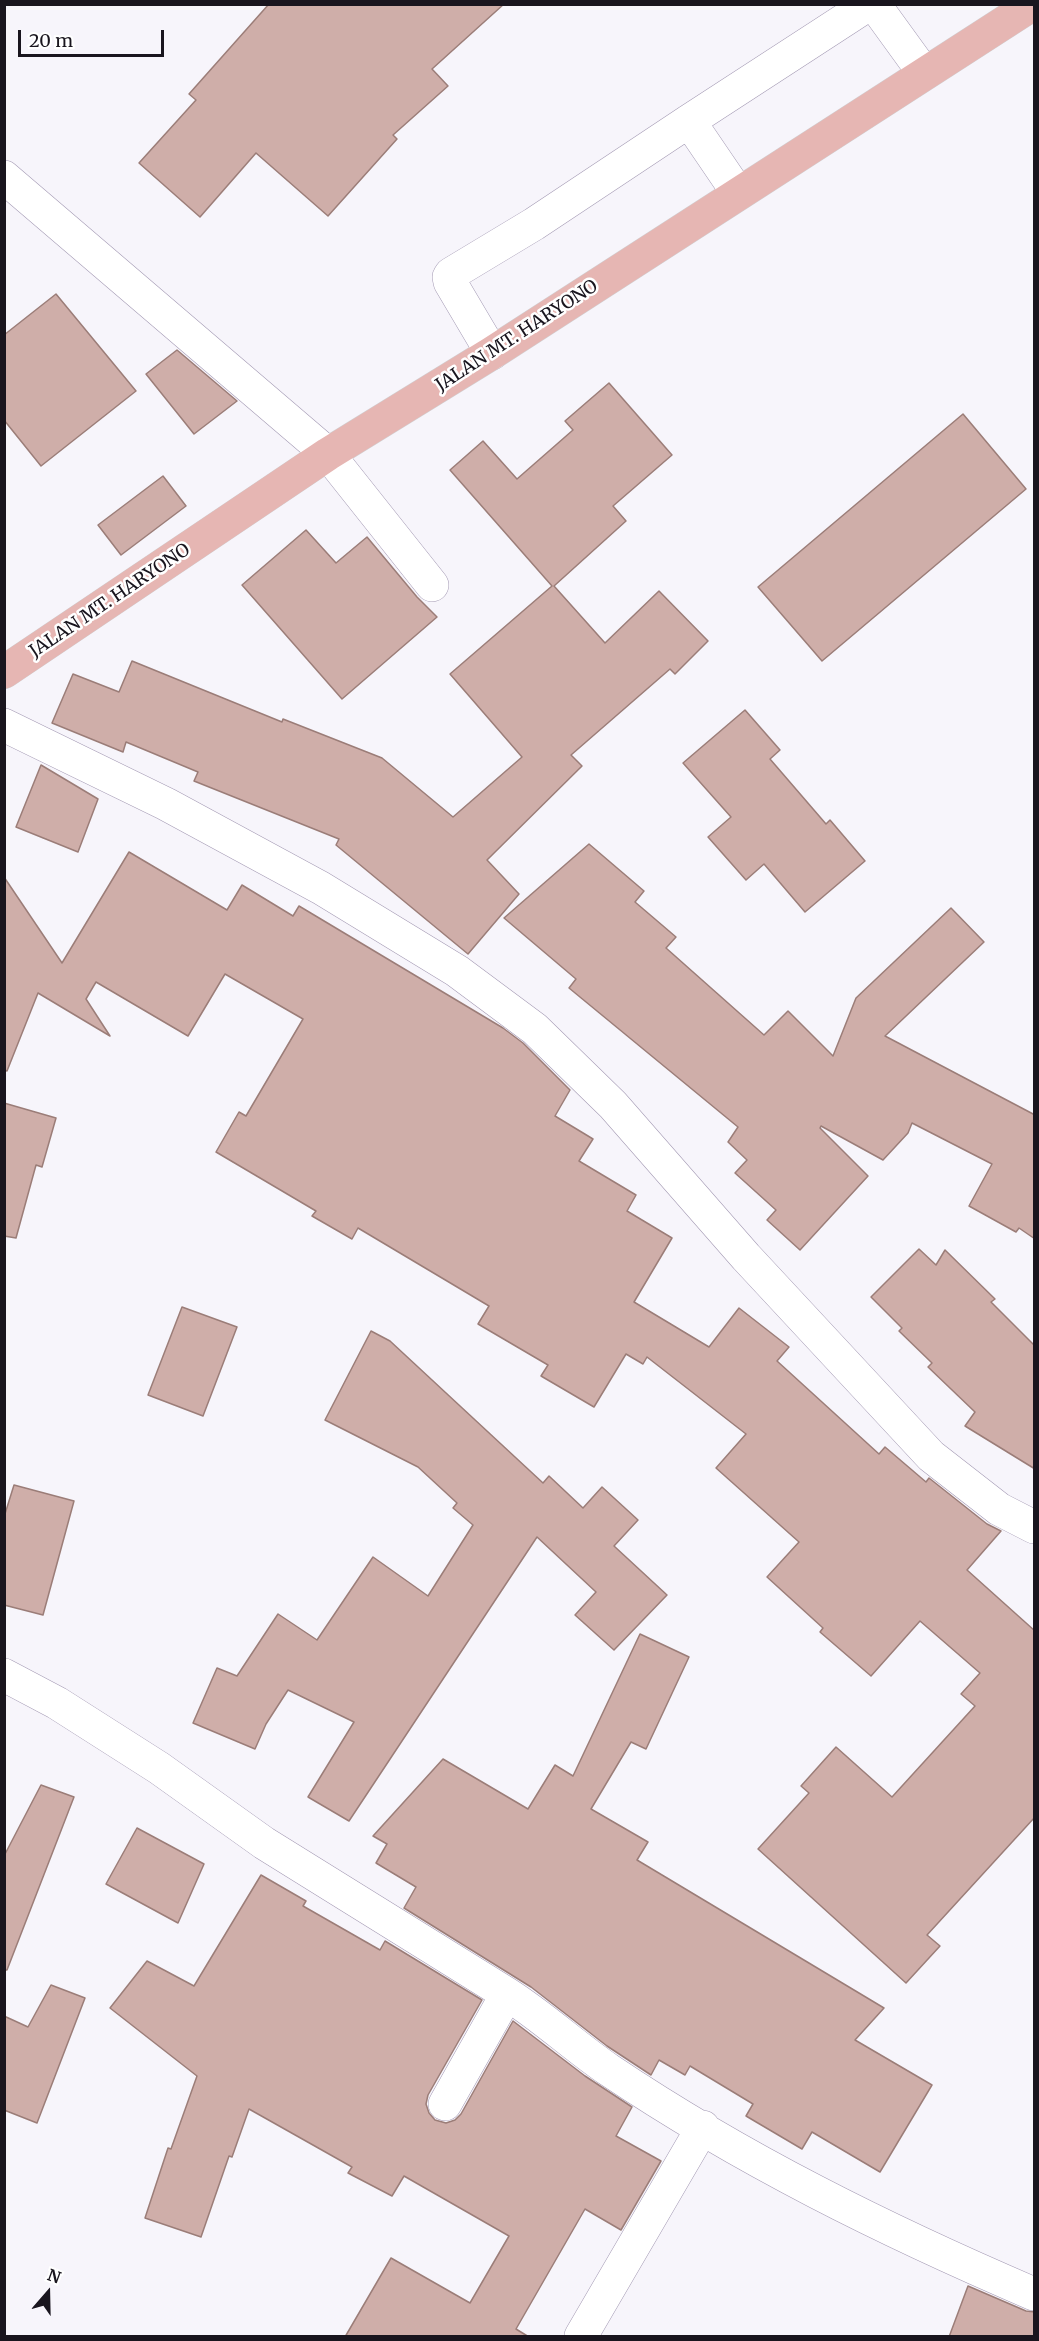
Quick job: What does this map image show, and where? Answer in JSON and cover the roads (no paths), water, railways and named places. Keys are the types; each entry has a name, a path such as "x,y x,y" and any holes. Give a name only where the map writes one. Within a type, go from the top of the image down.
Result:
{"main road":[{"name":"JALAN MT. HARYONO","path":"4,672 328,454 485,340 738,193 1033,4"}],"street":[{"path":"485,340 448,278 454,271 534,224 699,134 878,12 924,73"},
{"path":"699,134 738,193"},
{"path":"4,177 328,454 432,585"},
{"path":"4,725 166,804 321,888 457,970 535,1029 612,1106 746,1257 930,1456 999,1509 1035,1527"},
{"path":"4,1675 57,1703 159,1768 264,1843 507,1994 609,2069 703,2127 806,2188 930,2249 1035,2294"},
{"path":"445,2104 507,1994"},
{"path":"581,2337 703,2127"}]}
